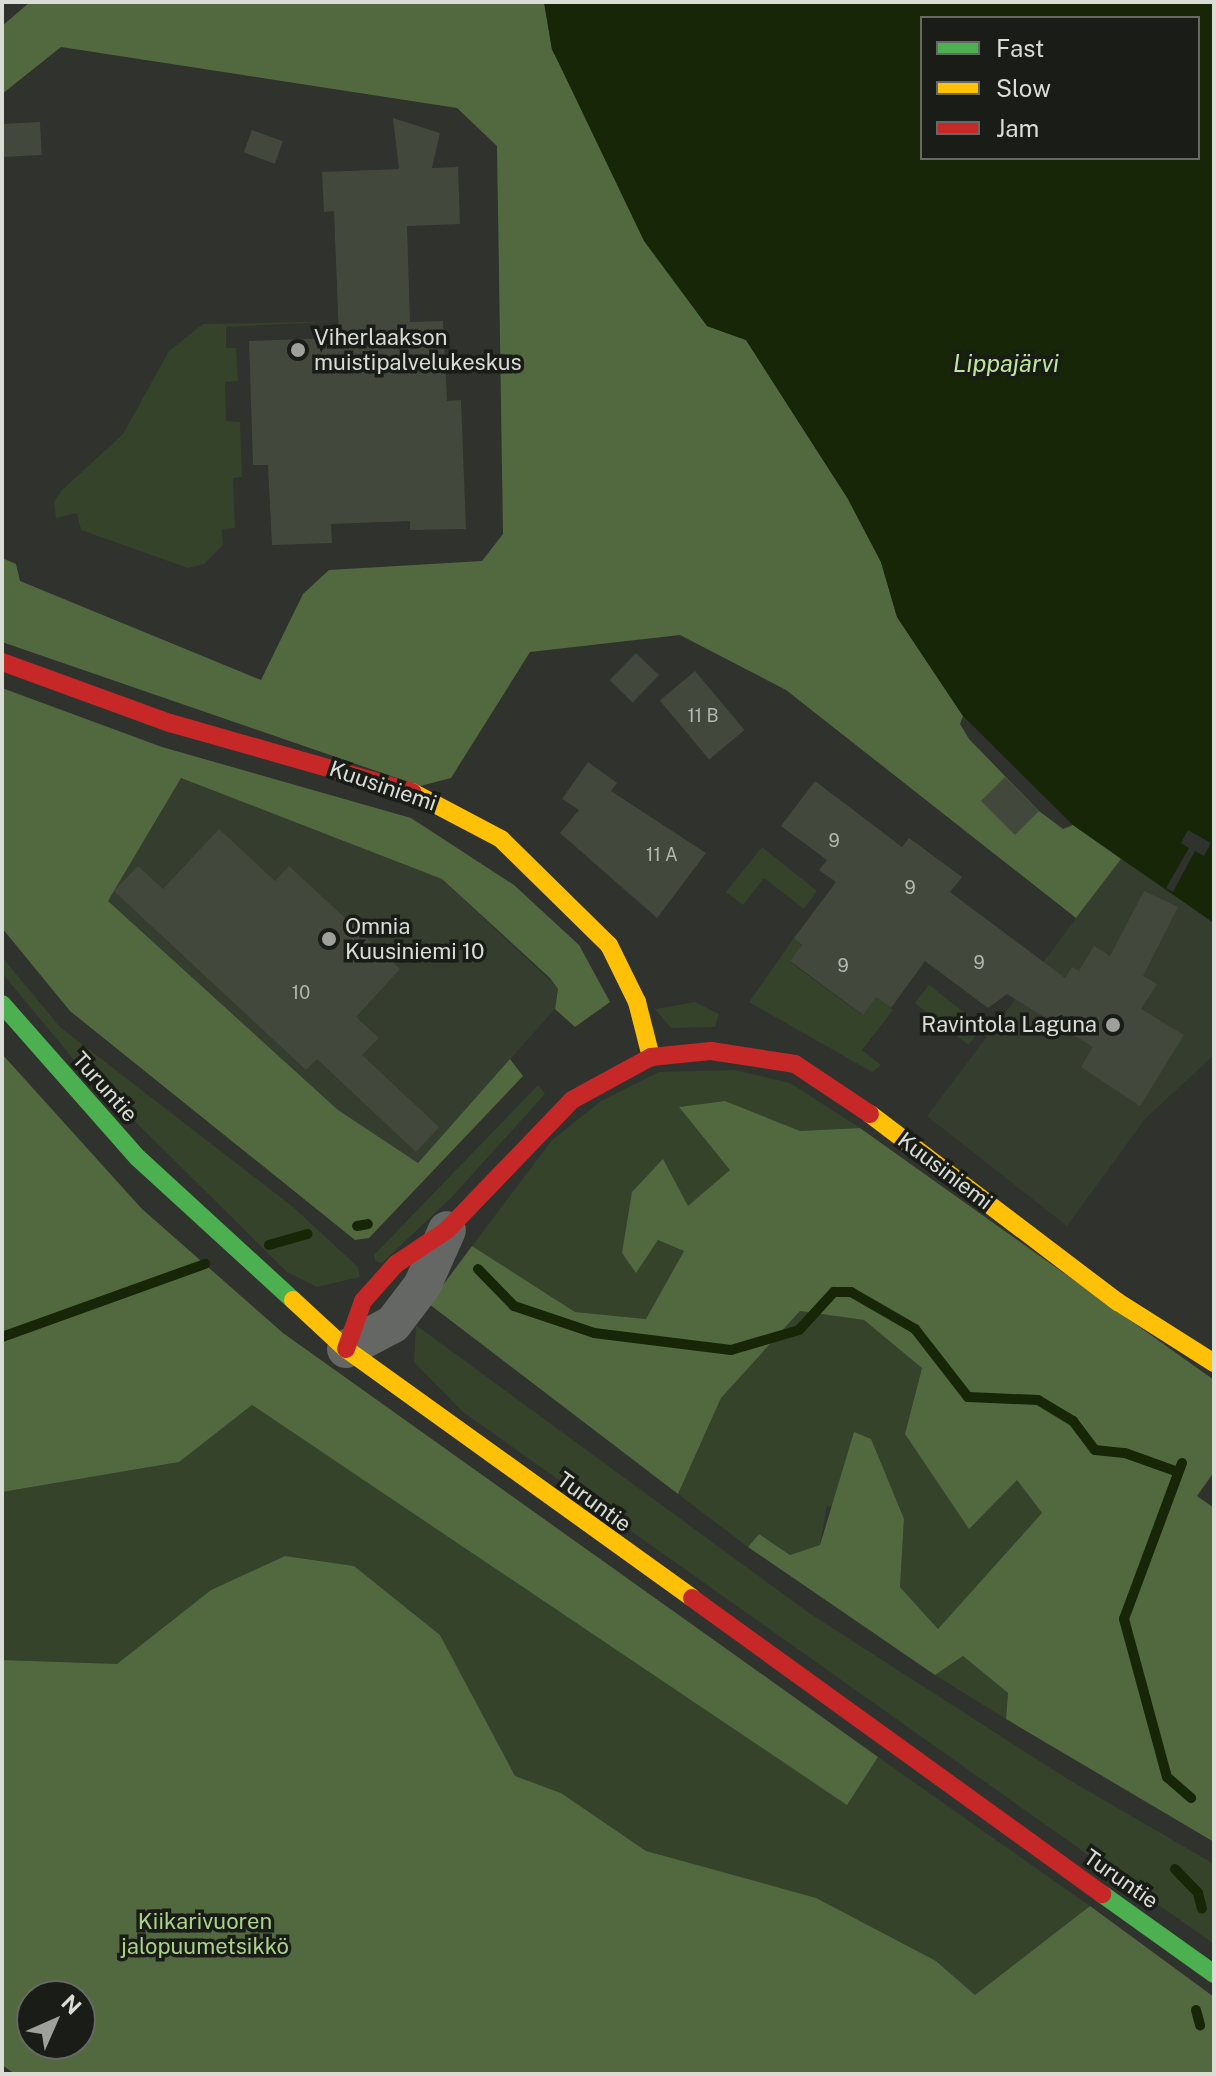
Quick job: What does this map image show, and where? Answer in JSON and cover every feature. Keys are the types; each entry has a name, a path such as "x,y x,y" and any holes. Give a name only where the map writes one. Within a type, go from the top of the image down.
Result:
{"street":[{"name":"Kuusiniemi","path":"2,662 170,723 413,792 501,839 609,945 637,1002 651,1057"},
{"name":"Turuntie","path":"2,1004 138,1158 346,1349 1214,1974"},
{"name":"Kuusiniemi","path":"346,1349 393,1324 422,1286 447,1230 572,1100 651,1057 711,1051 795,1064 840,1091 1118,1302 1214,1363"}],"shaded area":[{"path":"346,321 226,327 226,348 236,348 238,381 225,382 226,421 240,422 242,477 233,478 235,528 222,529 223,545 204,564 188,568 81,530 77,513 56,518 54,502 61,491 123,434 169,351 203,324"},
{"name":"Omnia Kuusiniemi 10","path":"181,778 442,879 558,988 555,1009 418,1163 338,1110 108,901"},
{"path":"762,847 817,891 804,909 764,878 743,905 726,892"},
{"path":"1121,859 1214,923 1214,1055 1145,1119 1067,1226 927,1116"},
{"path":"794,938 802,945 790,962 862,1015 876,997 893,1010 862,1050 881,1065 872,1072 749,1002"},
{"path":"2,957 60,1027 293,1207 358,1267 360,1277 317,1287 287,1272 79,1066 2,973"},
{"path":"929,985 983,1027 968,1045 915,1003"},
{"path":"695,1002 719,1014 715,1027 671,1028 655,1009"},
{"path":"735,1070 790,1083 860,1128 800,1131 725,1101 680,1107 730,1170 658,1240 684,1251 646,1319 575,1312 472,1246 552,1140 601,1101 659,1072"},
{"path":"538,1085 545,1094 451,1198 382,1263 375,1261 374,1255"},
{"path":"800,1311 864,1320 922,1368 905,1434 969,1528 1017,1480 1042,1513 938,1629 900,1587 904,1519 827,1506 820,1545 790,1555 759,1534 748,1547 678,1494 721,1398"},
{"path":"416,1325 809,1613 1066,1778 1214,1864 1214,1944 463,1412 414,1362"},
{"path":"252,1405 846,1804 878,1757 1090,1906 975,1995 936,1961 646,1851 561,1793 515,1776 440,1635 354,1566 285,1556 211,1590 117,1664 2,1660 2,1492 178,1462"},
{"path":"963,1656 1008,1693 1006,1719 935,1675"}],"green space":[{"path":"30,2 544,2 552,50 707,326 746,340 848,499 881,562 897,617 963,716 960,724 969,739 1039,811 1063,829 1073,825 1121,859 1076,918 786,690 680,635 530,652 451,778 420,786 2,642 2,558 16,564 20,581 261,680 303,594 329,570 482,561 503,534 497,146 457,108 61,47 2,94 2,26"},
{"path":"2,688 162,747 411,818 514,885 579,945 610,1002 575,1027 555,1009 558,989 550,978 442,879 181,778 108,901 338,1110 418,1163 510,1059 523,1076 369,1238 355,1240 70,1011 2,928"},
{"path":"2,1054 142,1209 283,1333 878,1757 847,1805 252,1405 179,1462 2,1492"},
{"path":"725,1101 800,1131 860,1128 1214,1380 1214,1472 1197,1496 1214,1508 1214,1842 1006,1719 1008,1693 963,1656 935,1675 748,1547 759,1534 790,1555 820,1545 854,1432 871,1439 904,1519 900,1587 938,1629 1042,1513 1017,1480 969,1529 905,1434 922,1368 864,1320 800,1311 721,1398 678,1494 429,1304 472,1246 575,1312 646,1319 684,1251 658,1240 636,1273 622,1253 632,1192 663,1159 688,1206 730,1170 679,1107"},
{"name":"Kiikarivuoren jalopuumetsikkö","path":"285,1556 354,1566 440,1635 515,1776 561,1793 646,1851 816,1898 936,1961 975,1995 1090,1906 1214,1997 1214,2074 15,2074 2,2065 2,1660 117,1664 211,1590"}],"water":[{"name":"Lippajärvi","path":"544,2 1214,2 1214,923 1073,825 963,716 897,617 881,562 848,499 746,340 707,326 644,241 552,49"}],"pier":[{"path":"1188,830 1211,843 1204,856 1195,851 1173,892 1166,888 1189,848 1181,843"}],"building":[{"name":"Viherlaakson muistipalvelukeskus","path":"393,118 440,133 432,168 458,167 460,224 407,226 410,322 443,321 447,401 461,400 466,529 410,530 410,521 331,524 332,543 272,545 268,465 253,465 249,341 339,338 334,211 324,212 322,172 399,169"},
{"path":"40,122 42,155 4,157 2,124"},
{"path":"252,130 283,141 275,164 244,153"},
{"path":"636,653 659,675 633,703 610,680"},
{"path":"695,671 744,730 709,760 660,701"},
{"path":"588,762 617,783 611,791 706,853 657,918 560,833 579,810 562,799"},
{"path":"1005,777 1039,811 1015,835 981,801"},
{"path":"815,781 902,847 909,838 962,877 950,892 1065,978 1072,967 1079,971 1094,946 1110,956 1144,891 1178,907 1143,976 1157,984 1141,1009 1184,1035 1140,1106 1081,1067 1093,1047 1007,994 988,1008 925,961 891,1008 876,997 863,1015 790,961 802,945 794,938 836,882 819,870 827,860 781,826"},
{"path":"219,829 275,881 289,866 400,969 356,1017 379,1038 362,1055 439,1127 416,1152 317,1059 306,1070 114,891 138,866 163,889"}],"waterway":[{"path":"357,1226 368,1224"},
{"path":"269,1245 307,1234"},
{"path":"2,1337 205,1264"},
{"path":"478,1269 514,1306 594,1333 731,1350 799,1330 834,1292 851,1292 915,1329 968,1397 1038,1400 1073,1421 1095,1450 1125,1453 1178,1472"},
{"path":"1182,1463 1124,1619 1167,1777 1191,1798"},
{"path":"1175,1869 1198,1893 1202,1909"},
{"path":"1196,2010 1200,2025"}],"traffic: fast":[{"path":"2,1004 138,1158 293,1300"},
{"path":"1102,1894 1214,1974"}],"traffic: slow":[{"path":"412,792 501,839 609,945 637,1002 651,1057"},
{"path":"870,1114 1118,1302 1214,1363"},
{"path":"293,1300 346,1349 692,1598"}],"traffic: jam":[{"path":"2,662 170,723 412,792"},
{"path":"346,1349 363,1301 396,1264 447,1230 572,1100 651,1057 711,1051 795,1064 870,1114"},
{"path":"692,1598 1102,1894"}],"place":[{"name":"Viherlaakson muistipalvelukeskus","path":"298,350"},
{"name":"Omnia Kuusiniemi 10","path":"329,939"},
{"name":"Ravintola Laguna","path":"1113,1025"}]}
